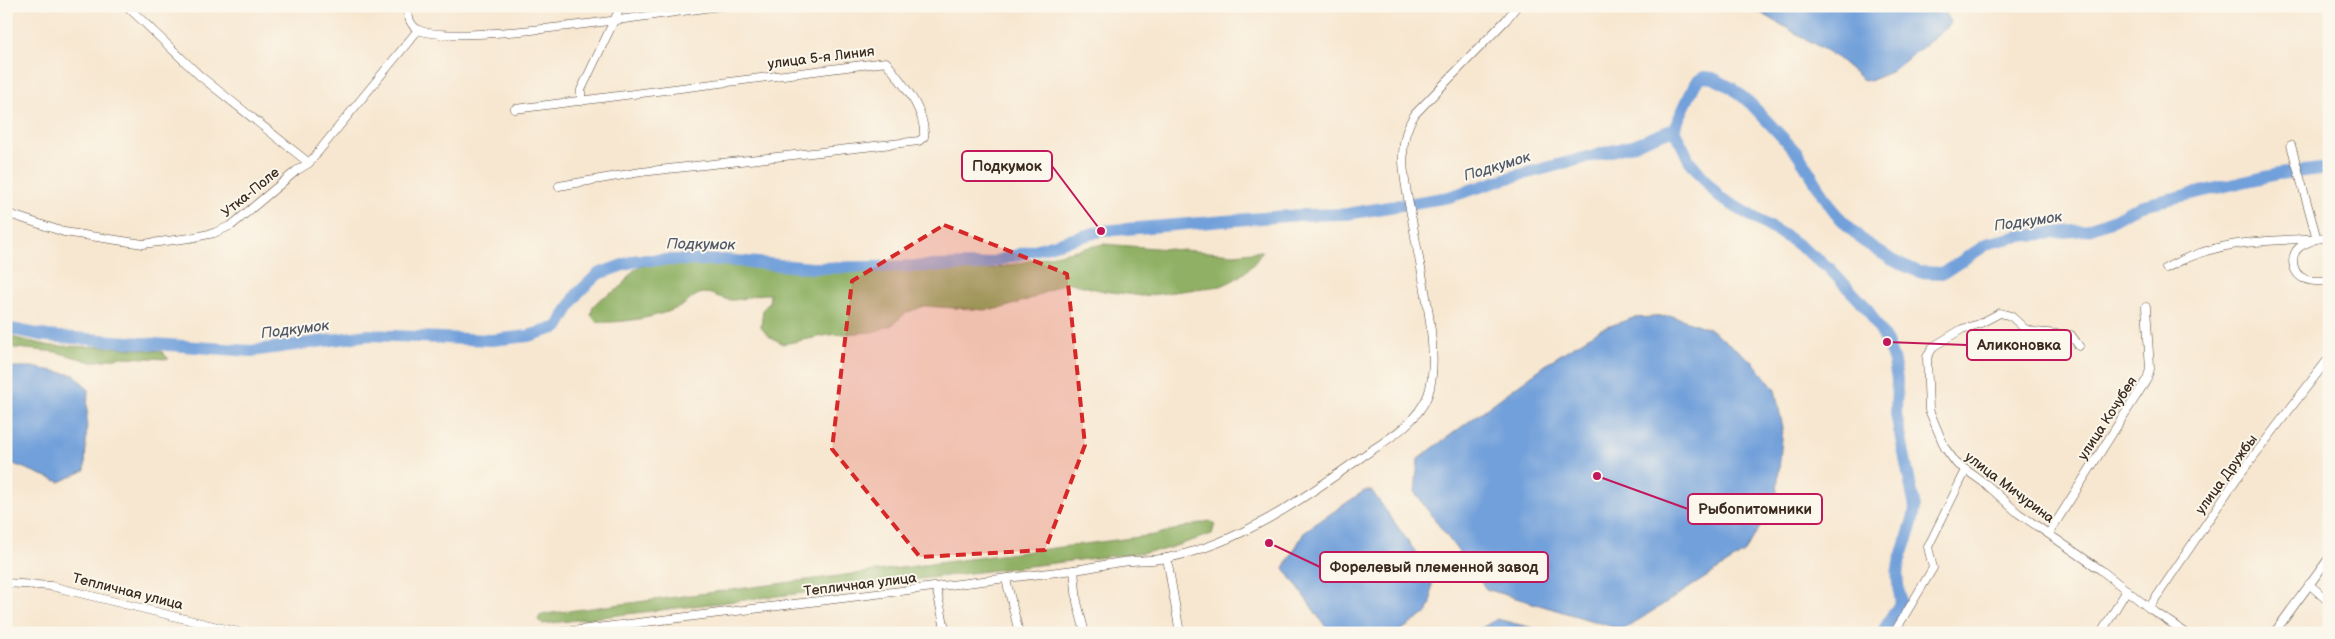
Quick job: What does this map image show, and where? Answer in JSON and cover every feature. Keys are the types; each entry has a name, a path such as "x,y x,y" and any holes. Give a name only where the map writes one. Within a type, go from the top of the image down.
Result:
{"street":[{"path":"127,6 200,76 309,163"},
{"path":"407,6 412,25 418,30 449,36 492,34 720,6"},
{"path":"581,100 582,90 621,6"},
{"name":"Тепличная улица","path":"555,633 1006,579 1122,562 1167,558 1248,529 1281,512 1385,441 1418,413 1428,395 1432,375 1432,354 1406,180 1403,144 1408,124 1433,93 1495,32 1517,6"},
{"name":"Утка-Поле","path":"6,213 64,232 143,244 214,233 232,225 296,171 309,163 418,30"},
{"name":"улица 5-я Линия","path":"515,109 886,62 913,98 925,130 924,137 919,141 640,172 560,186"},
{"path":"2291,145 2317,239"},
{"path":"2166,268 2188,256 2220,246 2288,238 2329,238"},
{"path":"2317,239 2300,247 2293,256 2293,265 2297,275 2306,280 2329,281"},
{"name":"улица Кочубея","path":"2048,533 2147,380 2150,369 2146,307"},
{"name":"улица Мичурина","path":"2079,346 2071,336 2025,329 2011,316 2000,313 1979,324 1962,329 1934,346 1927,357 1929,410 1944,448 1956,464 2018,513 2186,633"},
{"name":"улица Дружбы","path":"2149,608 2237,478 2329,358"},
{"path":"1894,633 1932,568 1928,547 1966,470"},
{"path":"1167,558 1180,633"},
{"path":"2274,633 2329,558"},
{"path":"1074,570 1077,602 1085,633"},
{"path":"1006,579 1019,633"},
{"name":"Тепличная улица","path":"6,583 51,586 242,633"},
{"path":"2309,584 2329,602"},
{"path":"936,587 946,633"},
{"path":"2101,633 2127,590"}],"highlighted area":[{"path":"944,225 1067,274 1085,445 1045,550 920,557 832,449 852,281"}],"green space":[{"path":"1103,244 1234,254 1262,251 1255,263 1244,273 1220,286 1142,296 1104,291 1066,282 1033,298 1003,308 985,310 924,306 906,313 892,325 873,332 828,335 783,344 767,335 761,327 763,309 769,303 770,294 732,300 703,293 696,295 682,306 670,311 628,321 597,322 591,315 593,306 600,299 619,289 633,271 639,267 661,262 837,272 871,266 888,269 943,271 993,269"},
{"path":"6,336 51,346 113,347 161,351 169,359 121,357 92,362 56,352 6,347"},
{"path":"1209,521 1215,524 1212,534 1163,550 543,624 538,620 540,616 545,614 1154,535"}],"water":[{"path":"1749,6 1936,6 1946,13 1951,22 1949,26 1891,72 1869,81 1862,79 1835,56"},
{"path":"1673,316 1710,329 1754,363 1775,390 1783,428 1776,501 1744,553 1623,630 1486,589 1415,493 1418,459 1555,358 1601,329 1633,318"},
{"path":"6,367 32,367 75,375 88,389 85,470 60,482 6,461"},
{"path":"1364,491 1372,491 1422,561 1432,582 1431,603 1427,613 1397,633 1330,633 1284,568 1305,531"},
{"path":"1497,619 1548,632 1550,633 1473,633"}],"waterway":[{"name":"Подкумок","path":"6,328 47,336 251,351 368,335 492,340 528,336 558,327 577,294 598,274 637,260 725,260 812,268 982,265 1101,231 1299,215 1347,214 1449,197 1508,178 1630,146 1674,129 1696,82 1704,77 1713,78 1732,88 1751,104 1798,154 1835,213 1863,241 1892,260 1919,272 1943,273 1989,243 2020,236 2085,230 2113,220 2139,206 2278,174 2329,168"},
{"path":"1674,129 1689,160 1719,197 1790,239 1828,267 1867,308 1887,342 1894,362 1897,380 1896,414 1915,508 1897,572 1901,602 1882,633"}],"place":[{"name":"Подкумок","path":"1101,231"},
{"name":"Аликоновка","path":"1887,342"},
{"name":"Рыбопитомники","path":"1597,476"},
{"name":"Форелевый племенной завод","path":"1269,543"}]}
